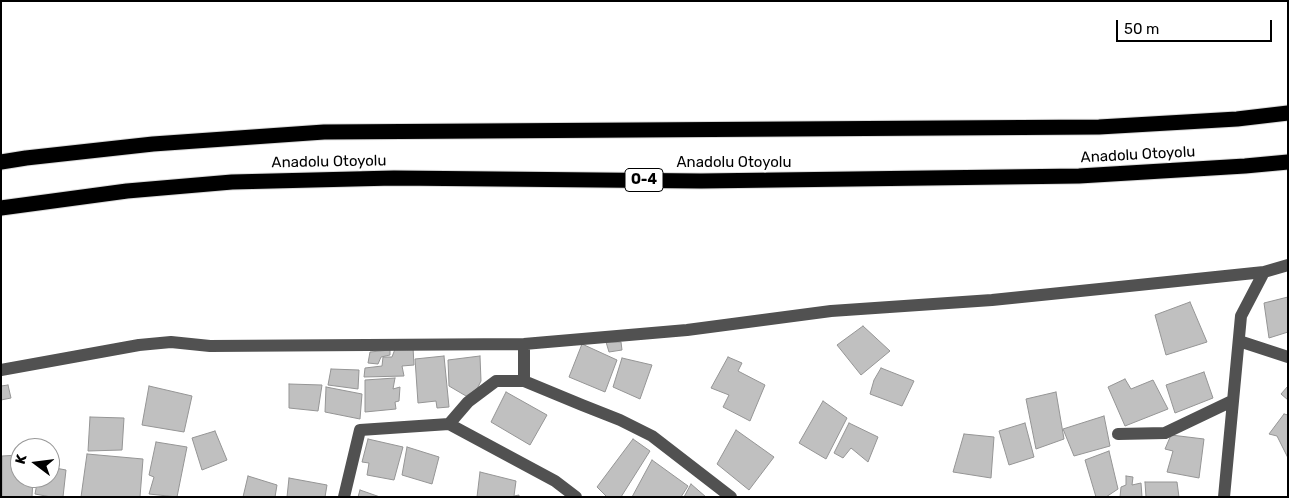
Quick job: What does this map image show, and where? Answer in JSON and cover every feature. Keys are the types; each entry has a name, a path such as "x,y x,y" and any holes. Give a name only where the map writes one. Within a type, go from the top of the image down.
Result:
{"highway":[{"path":"1236,119 1288,102"},
{"name":"Anadolu Otoyolu","path":"1,162 153,144 324,132 1099,128 1236,119 1288,113"},
{"name":"Anadolu Otoyolu","path":"1,208 127,190 232,182 394,178 701,181 1078,176 1288,162"}],"street":[{"path":"1,370 139,345 171,342 210,346 524,344 687,330 832,311 992,300 1264,272 1288,265"},
{"path":"1226,496 1232,402 1241,316 1264,272"},
{"path":"1239,341 1288,357"},
{"path":"524,344 524,381"},
{"path":"449,424 468,402 496,381 524,381 620,420 652,436 731,497"},
{"path":"1118,434 1165,433 1232,402"},
{"path":"344,497 360,430 449,424 555,481 576,497"}],"building":[{"path":"1288,297 1288,332 1269,338 1264,303"},
{"path":"1190,302 1207,342 1166,355 1155,315"},
{"path":"863,326 890,351 861,375 837,345"},
{"path":"606,342 621,342 622,350 609,352"},
{"path":"582,344 617,360 605,392 569,377"},
{"path":"413,347 414,365 402,366 404,376 364,377 365,368 382,366 383,357 392,357 395,349"},
{"path":"390,350 390,355 381,357 378,364 368,363 370,352"},
{"path":"444,356 449,407 437,408 436,401 418,403 415,359"},
{"path":"480,356 481,381 477,389 466,396 449,386 448,360"},
{"path":"728,357 742,363 738,371 765,385 750,421 723,407 729,395 711,388"},
{"path":"622,358 652,365 640,399 613,387"},
{"path":"881,368 914,381 902,406 870,394 874,380"},
{"path":"331,369 359,370 358,389 328,385"},
{"path":"1204,372 1213,398 1175,413 1166,385"},
{"path":"395,378 393,389 400,387 399,401 395,402 396,409 365,412 365,380"},
{"path":"1125,379 1131,389 1153,380 1168,409 1125,426 1108,387"},
{"path":"289,384 322,385 318,411 289,408"},
{"path":"8,385 11,398 1,400 1,386"},
{"path":"149,386 192,396 184,432 142,425"},
{"path":"1288,386 1288,400 1281,394"},
{"path":"326,387 362,394 360,419 325,412"},
{"path":"506,392 547,415 530,445 491,422"},
{"path":"1056,392 1064,439 1036,449 1026,399"},
{"path":"823,401 847,418 826,459 799,443"},
{"path":"1284,414 1288,415 1288,458 1277,436 1269,434"},
{"path":"1104,416 1110,446 1074,456 1063,429"},
{"path":"90,417 124,418 122,450 88,451"},
{"path":"849,423 878,437 868,462 851,448 843,458 834,453"},
{"path":"1025,423 1034,457 1009,465 999,431"},
{"path":"736,430 774,457 749,490 717,464"},
{"path":"215,431 227,460 202,470 192,438"},
{"path":"964,434 994,437 991,478 953,472"},
{"path":"1171,435 1204,439 1199,478 1167,472 1173,451 1165,449"},
{"path":"368,439 403,447 394,480 367,475 369,463 362,462"},
{"path":"633,439 650,451 621,497 607,497 597,487"},
{"path":"156,442 187,447 177,497 149,494 154,477 149,475"},
{"path":"407,447 439,457 432,484 402,475"},
{"path":"1109,451 1118,489 1106,497 1096,497 1085,460"},
{"path":"87,454 143,459 140,497 81,497"},
{"path":"2,456 10,456 10,488 32,488 32,497 2,497"},
{"path":"652,460 688,486 681,497 632,497"},
{"path":"60,469 66,470 63,497 35,494 36,488 60,488"},
{"path":"480,472 516,481 514,496 519,495 519,497 477,497"},
{"path":"248,476 277,485 275,497 243,497"},
{"path":"1126,476 1133,477 1132,485 1141,483 1142,497 1120,497 1121,487 1126,485"},
{"path":"289,478 327,485 325,497 287,497"},
{"path":"1145,482 1177,482 1179,497 1146,497"},
{"path":"691,484 706,497 684,497"},
{"path":"360,490 380,497 358,497"}]}
